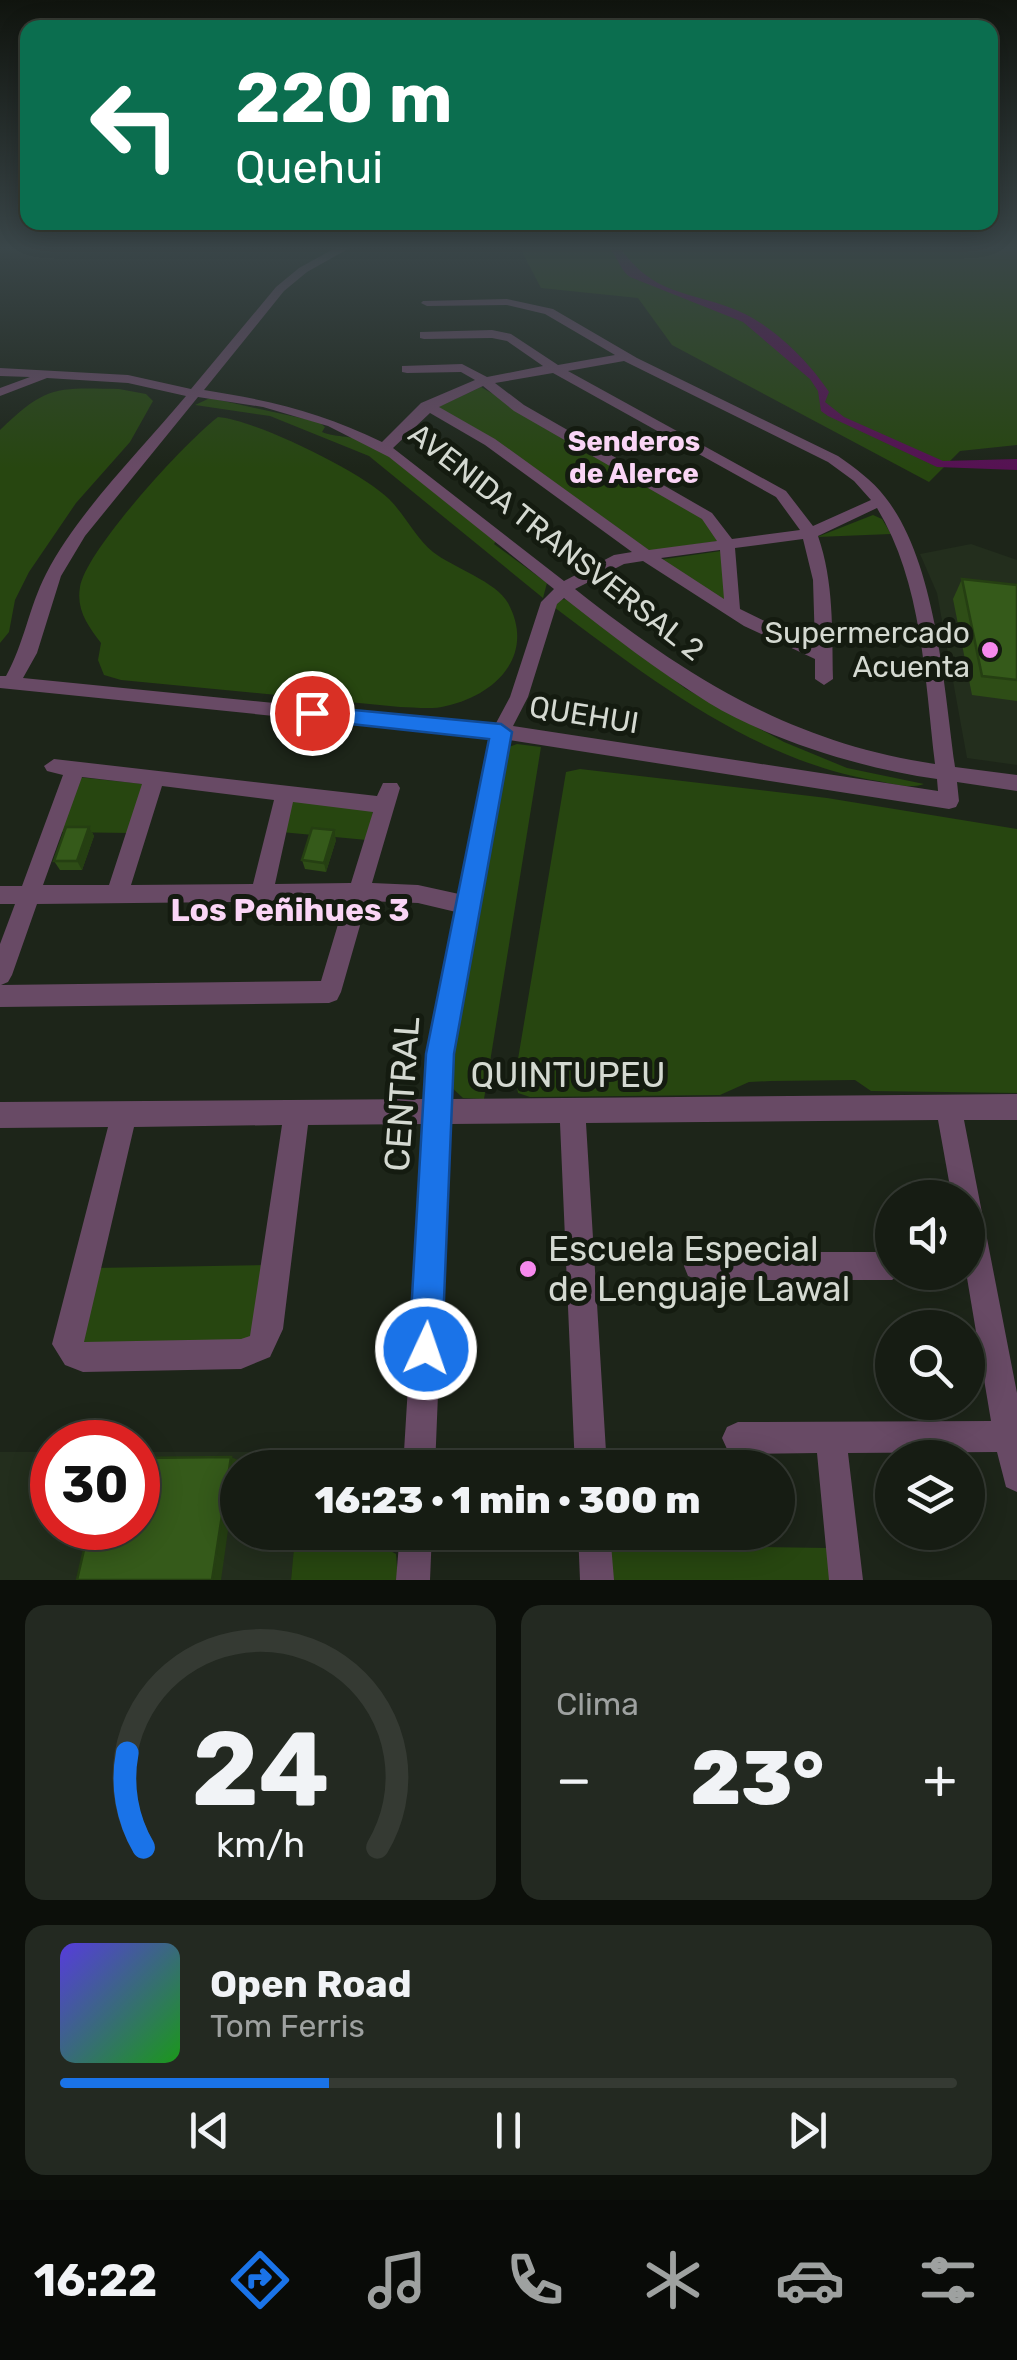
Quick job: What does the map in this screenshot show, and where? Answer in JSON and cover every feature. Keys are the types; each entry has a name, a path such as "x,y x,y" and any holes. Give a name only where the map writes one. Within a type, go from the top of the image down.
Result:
{"street":[{"path":"3,683 28,653 46,592 79,534 256,320"},
{"path":"567,320 625,356 842,464 861,478 898,528 917,581 947,774"},
{"path":"424,335 502,335 773,489 794,507 811,533 822,578 824,679"},
{"path":"385,448 404,423 426,406 486,381 596,366 625,356"},
{"path":"406,369 462,368 520,408 707,516 720,528 727,546 732,612"},
{"name":"AVENIDA TRANSVERSAL 2","path":"0,372 128,379 306,414 385,448 668,669 737,710 831,746 947,774 1017,783"},
{"name":"AVENIDA TRANSVERSAL 2","path":"0,392 52,376"},
{"path":"426,406 475,432 732,612 823,656"},
{"path":"564,588 604,564 811,533 880,501"},
{"name":"CENTRAL","path":"420,1450 440,1054 501,732 519,697 549,602 564,588"},
{"name":"QUEHUI","path":"3,683 501,732 949,801 947,774"},
{"path":"0,974 28,895 64,769 285,794 387,796 332,988 324,994 0,996"},
{"path":"118,894 154,779"},
{"path":"262,893 285,794"},
{"path":"0,895 358,892 418,894 467,904"},
{"name":"QUINTUPEU","path":"0,1115 1017,1107"},
{"path":"949,1108 963,1180"},
{"path":"572,1110 590,1450"},
{"path":"124,1114 69,1335 70,1350 83,1357 241,1354 260,1348 268,1329 297,1112"},
{"path":"698,1266 875,1266"},
{"path":"978,1290 1017,1476"},
{"path":"738,1438 1010,1436"},
{"path":"831,1438 846,1580"},
{"path":"413,1580 415,1550"},
{"path":"595,1550 597,1580"}],"shaded area":[{"path":"737,320 754,320 792,348 829,392 825,402 844,417 943,461 1017,459 1017,470 937,467 828,416 821,411 818,391 810,379"},
{"path":"971,544 1017,560 1017,765 967,758 937,593 920,554"},
{"path":"0,1452 30,1452 30,1550 160,1550 160,1452 220,1452 220,1550 294,1550 291,1580 0,1580"}],"green space":[{"path":"654,320 1017,320 1017,445 960,451 929,482 672,345"},
{"path":"481,387 702,515 719,541 650,551 438,407"},
{"path":"119,389 146,394 153,401 130,442 76,503 29,572 15,600 9,632 0,643 0,430 29,404 53,392"},
{"path":"210,398 319,422 325,427 322,432 373,446 421,479 496,541 494,544 547,583 543,598 369,456 270,416 195,405"},
{"path":"218,417 282,437 356,475 389,499 433,552 502,595 515,622 517,639 514,656 495,682 464,701 423,708 121,680 104,675 98,660 101,643 81,610 80,587 86,570 139,497"},
{"path":"873,515 882,519 891,534 817,537"},
{"path":"721,551 727,602 662,560 665,559"},
{"path":"568,599 686,689 784,742 847,768 924,784 901,786 833,771 748,737 667,689 554,607 556,600"},
{"path":"517,744 541,747 484,1099 463,1098 450,1086 448,1067 506,748"},
{"path":"580,769 827,798 1017,829 1017,1093 871,1091 855,1080 749,1082 720,1095 530,1097 518,1093 515,1077 566,772"},
{"path":"77,777 144,784 131,833 56,832"},
{"path":"294,800 373,811 367,840 281,832 287,806"},
{"path":"267,1265 253,1340 81,1345 94,1268"},
{"path":"795,1548 828,1548 831,1580 610,1580 609,1550"},
{"path":"294,1550 389,1550 396,1554 398,1580 291,1580"}],"building":[{"name":"Supermercado Acuenta","path":"962,579 1017,585 1017,680 982,676"},
{"path":"66,827 89,827 77,861 54,861"},
{"path":"312,828 334,830 324,863 302,860"},
{"path":"220,1457 220,1528 212,1580 77,1580 84,1550 160,1550 160,1458"}],"place":[{"name":"Supermercado Acuenta","path":"990,650"},
{"name":"Escuela Especial de Lenguaje Lawal","path":"528,1269"}],"district":[{"name":"Senderos de Alerce","path":"634,457"},
{"name":"Los Peñihues 3","path":"290,910"}],"route":[{"path":"312,713 501,732 440,1054 426,1349"}]}
